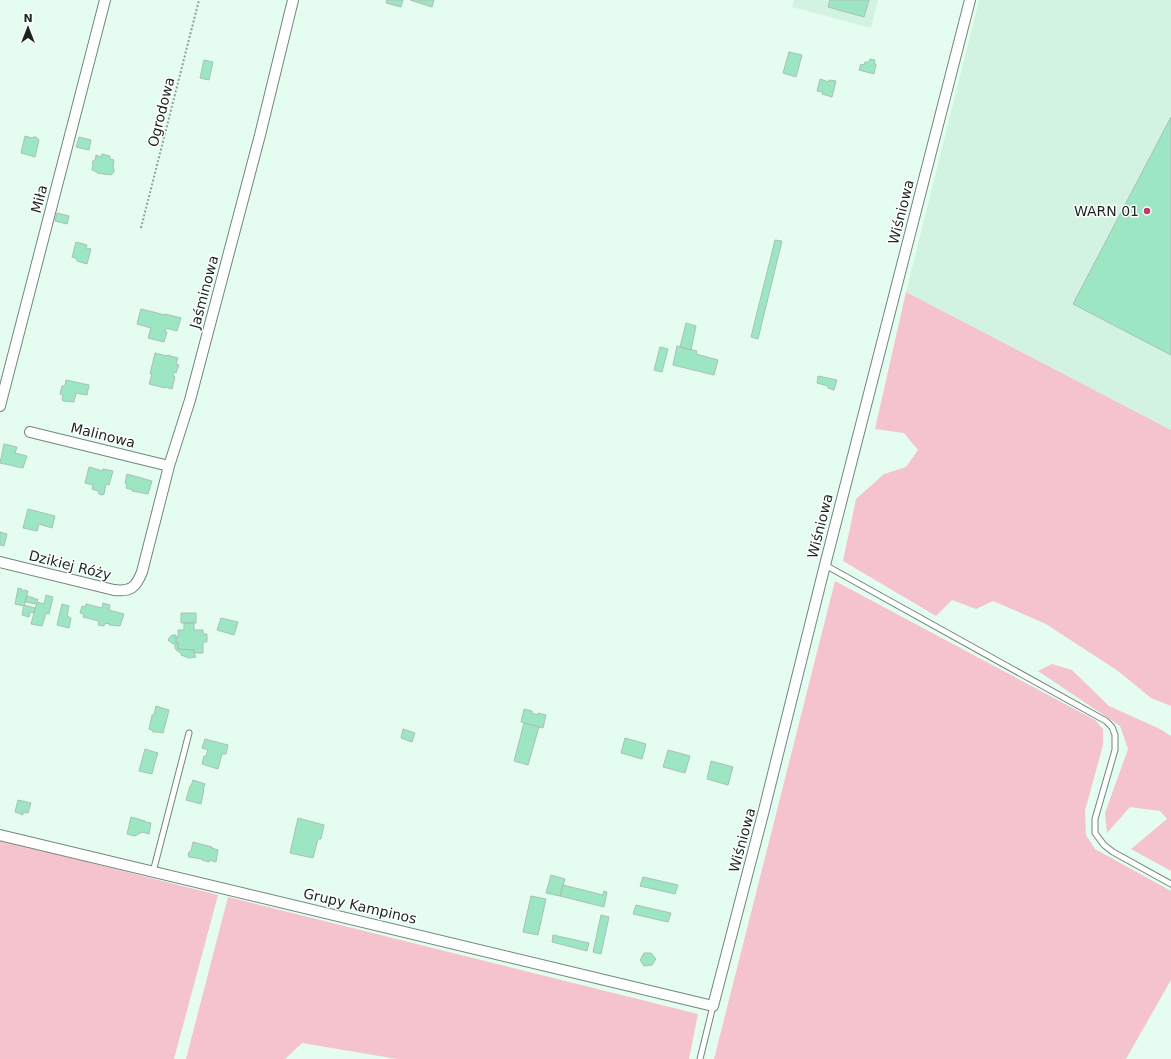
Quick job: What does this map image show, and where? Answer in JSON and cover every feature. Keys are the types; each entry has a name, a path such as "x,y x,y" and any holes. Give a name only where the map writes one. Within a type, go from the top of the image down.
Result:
{"street":[{"name":"Miła","path":"0,406 105,0"},
{"name":"Jaśminowa","path":"132,588 138,581 142,572 169,466 190,400 258,142 293,0"},
{"name":"Wiśniowa","path":"713,1006 970,0"},
{"name":"Malinowa","path":"30,432 169,466"},
{"name":"Dzikiej Róży","path":"0,562 114,590 123,591 132,588"},
{"name":"Grupy Kampinos","path":"0,835 713,1006"}],"lane":[{"path":"825,565 1106,721 1112,727 1115,735 1115,750 1095,819 1095,833 1104,845 1113,852 1171,884"},
{"path":"153,872 189,733"},
{"name":"Wiśniowa","path":"700,1059 713,1006"}],"path":[{"name":"Ogrodowa","path":"141,228 199,0"}],"shaded area":[{"path":"794,0 878,0 871,28 792,7"},
{"path":"979,0 1171,0 1171,430 906,292"},
{"path":"906,292 1171,430 1171,706 1151,698 1118,671 1046,624 993,601 976,609 952,600 936,616 843,561 856,499 884,474 906,467 918,450 904,433 875,429"},
{"path":"835,581 1095,720 1103,729 1103,745 1085,811 1086,835 1095,849 1171,891 1171,980 1126,1059 714,1059"},
{"path":"1052,664 1072,670 1109,706 1158,728 1171,736 1171,871 1131,849 1167,819 1160,811 1130,807 1107,833 1105,813 1128,749 1120,726 1038,671"},
{"path":"0,840 218,895 174,1059 0,1059"},
{"path":"228,897 698,1014 689,1059 397,1059 302,1043 285,1059 186,1059"}],"building":[{"path":"387,0 403,0 401,7 386,3"},
{"path":"410,0 434,0 432,7"},
{"path":"830,0 869,0 864,17 828,7"},
{"path":"789,52 802,55 796,77 783,73"},
{"path":"870,59 875,60 874,64 876,64 874,74 859,70 861,64 864,65 865,62 869,62"},
{"path":"204,60 213,62 209,80 200,78"},
{"path":"820,79 829,82 829,80 836,81 832,97 822,94 823,92 817,91"},
{"name":"WARN 01","path":"1171,117 1171,355 1073,304"},
{"path":"25,136 32,138 36,137 39,140 35,157 21,153"},
{"path":"79,137 91,140 89,150 76,147"},
{"path":"102,154 110,156 110,159 114,160 114,172 111,175 97,173 92,170 92,163 95,160 96,155 101,157"},
{"path":"57,213 69,216 67,224 55,221"},
{"path":"775,240 782,241 758,339 751,337"},
{"path":"76,242 87,245 86,248 91,249 87,264 77,261 77,259 72,257"},
{"path":"141,309 181,318 177,331 166,328 165,332 167,332 164,342 148,338 151,328 137,324"},
{"path":"686,323 696,326 691,350 680,347"},
{"path":"677,346 697,351 696,354 718,360 714,375 673,365"},
{"path":"660,347 668,349 662,372 654,370"},
{"path":"155,353 178,358 176,364 179,365 176,373 174,372 173,376 175,377 172,389 149,384"},
{"path":"818,376 837,380 834,390 828,388 828,386 817,383"},
{"path":"66,380 89,385 87,395 76,393 74,402 63,401 63,395 60,394 62,386 65,386"},
{"path":"4,444 17,447 15,453 27,456 23,468 0,463"},
{"path":"89,467 103,471 103,469 113,471 109,485 106,484 104,494 99,494 98,491 92,489 93,485 85,483"},
{"path":"127,474 152,481 148,494 132,491 133,490 126,488 127,484 125,483"},
{"path":"28,509 55,516 52,528 39,524 37,531 23,528"},
{"path":"0,532 7,534 4,546 0,545"},
{"path":"18,588 22,589 22,591 28,591 24,606 15,604"},
{"path":"46,595 53,597 49,614 46,613 42,626 31,624 37,602 44,604"},
{"path":"27,596 38,599 36,604 25,602"},
{"path":"103,603 110,605 109,610 124,614 120,626 105,623 104,626 98,625 99,621 83,617 84,614 80,613 82,606 85,607 86,604 102,608"},
{"path":"62,604 69,606 67,616 71,618 69,628 57,625"},
{"path":"24,605 35,608 34,613 30,612 29,617 22,615"},
{"path":"181,613 196,613 196,623 181,623"},
{"path":"221,618 238,622 234,635 217,630"},
{"path":"184,623 194,623 194,630 203,630 203,634 207,634 207,642 203,642 203,653 194,653 194,650 178,649 176,637 178,637 178,630 184,630"},
{"path":"172,635 176,635 178,649 194,650 196,657 189,658 181,655 182,654 176,650 174,643 173,644 168,640"},
{"path":"156,706 169,710 163,733 153,732 149,729 152,715 154,715"},
{"path":"524,709 532,711 532,713 538,715 538,713 546,715 543,728 521,722"},
{"path":"524,723 539,727 528,765 514,761"},
{"path":"403,729 415,733 412,742 401,738"},
{"path":"625,738 646,744 642,759 621,753"},
{"path":"205,739 228,745 226,754 222,754 218,769 202,764 204,756 206,756 208,750 202,748"},
{"path":"145,749 158,753 152,774 139,771"},
{"path":"668,750 690,756 685,773 663,767"},
{"path":"711,761 733,767 728,785 707,779"},
{"path":"193,780 205,784 201,804 186,800"},
{"path":"18,800 31,803 28,813 23,812 23,815 15,812"},
{"path":"131,817 151,823 149,834 142,832 135,836 127,834"},
{"path":"298,818 324,825 321,839 318,839 313,858 290,853"},
{"path":"193,842 218,850 216,862 209,860 209,862 202,859 189,857 188,854 191,851"},
{"path":"551,875 565,879 560,896 546,893"},
{"path":"643,877 678,885 675,894 640,886"},
{"path":"563,885 603,895 604,891 607,892 604,907 560,896"},
{"path":"531,896 546,899 538,935 523,932"},
{"path":"636,905 671,913 668,922 633,914"},
{"path":"601,915 609,917 601,954 593,952"},
{"path":"553,935 589,943 587,951 552,942"},
{"path":"644,953 651,953 656,959 652,965 644,966 640,960"}],"place":[{"name":"WARN 01","path":"1147,211"}]}
